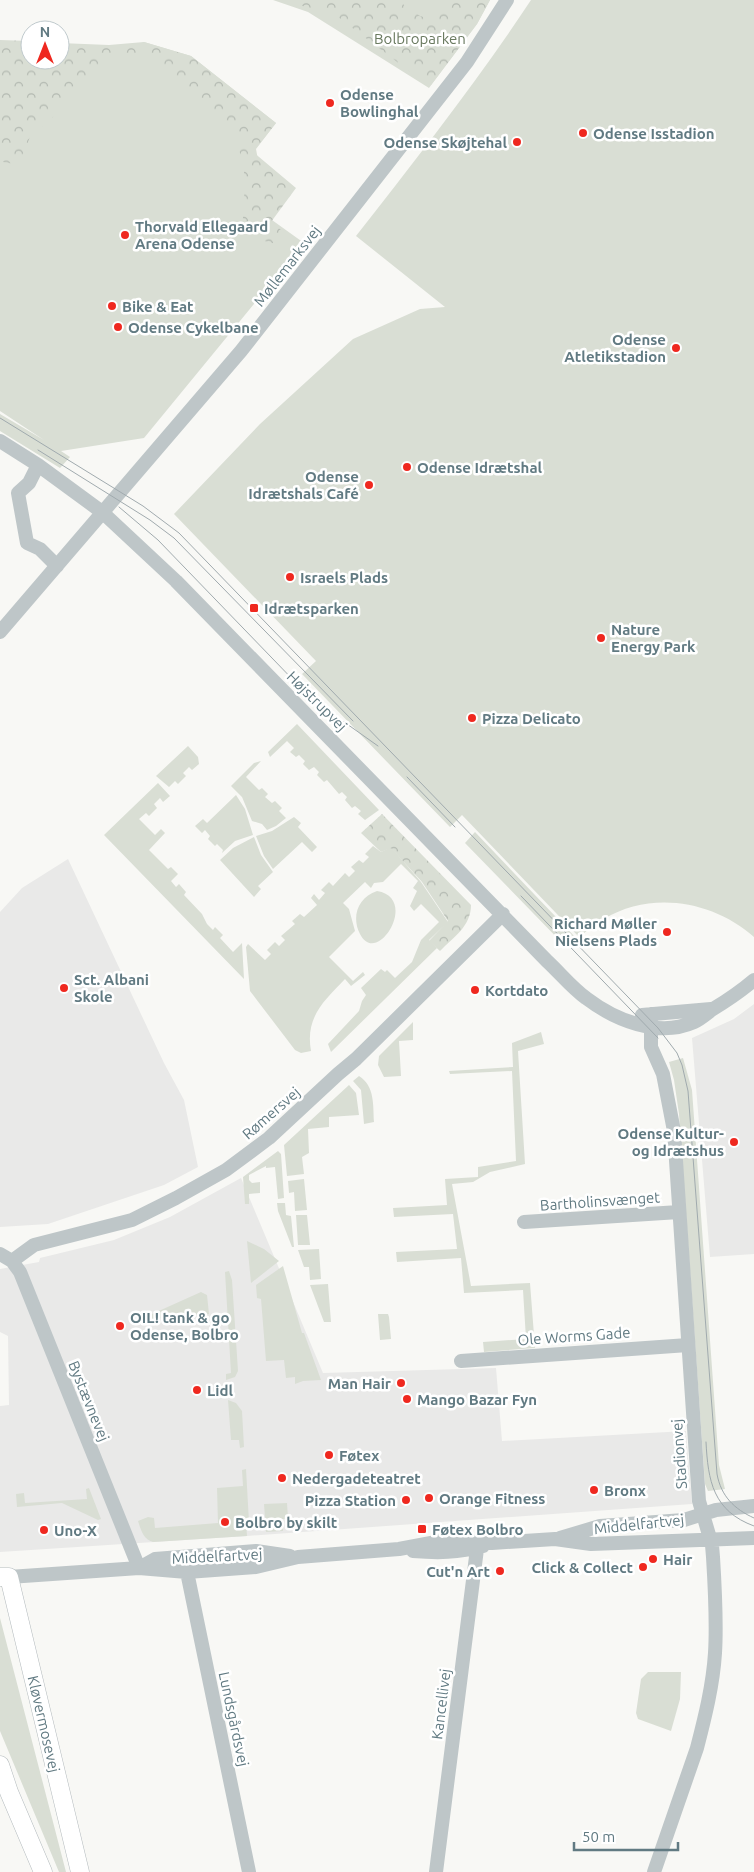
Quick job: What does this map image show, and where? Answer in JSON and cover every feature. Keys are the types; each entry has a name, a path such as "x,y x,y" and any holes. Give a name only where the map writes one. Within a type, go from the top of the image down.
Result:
{"main road":[{"name":"Kløvermosevej","path":"5,1577 80,1872"},
{"path":"0,1765 4,1785 43,1872"}],"street":[{"name":"Møllemarksvej","path":"0,632 242,351 467,62 507,0"},
{"name":"Højstrupvej","path":"0,441 102,512 176,581 585,998 641,1026 651,1021"},
{"path":"38,466 29,483 18,493 27,543 40,549 57,566"},
{"name":"Rømersvej","path":"6,1258 34,1245 132,1220 226,1170 269,1138 356,1059 503,914"},
{"path":"651,1021 686,1024 695,1021 729,1000 754,980"},
{"name":"Stadionvej","path":"651,1021 651,1047 663,1074 670,1107 699,1501 713,1557 715,1653 708,1707 697,1748 654,1872"},
{"name":"Bartholinsvænget","path":"524,1222 679,1212"},
{"name":"Bystævnevej","path":"6,1258 20,1272 138,1568"},
{"name":"Ole Worms Gade","path":"461,1361 688,1345"},
{"name":"Middelfartvej","path":"555,1539 600,1526 684,1520 725,1508 754,1506"},
{"name":"Middelfartvej","path":"5,1577 138,1568 187,1572 256,1567 298,1557 400,1549 440,1553 455,1552 482,1544 555,1539 591,1544 754,1538"},
{"name":"Kancellivej","path":"436,1872 482,1544"},
{"name":"Middelfartvej","path":"138,1568 156,1559 256,1551 298,1557"},
{"name":"Lundsgårdsvej","path":"187,1572 249,1872"}],"shaded area":[{"name":"Sct. Albani Skole","path":"68,859 164,1063 184,1100 198,1167 164,1185 48,1224 0,1227 0,912 22,888"},
{"path":"754,1004 754,1254 710,1257 692,1038 734,1019"},
{"path":"241,1178 323,1373 496,1368 502,1441 686,1431 692,1504 0,1552 0,1406 9,1405 8,1336 0,1332 0,1269 39,1262 40,1258 114,1240 170,1217"}],"green space":[{"name":"Bolbroparken","path":"273,0 490,0 477,24 429,88 308,12"},
{"name":"Bolbroparken","path":"278,0 397,0 420,16 431,19 438,15 437,0 490,0 477,24 431,85 413,74 338,17 323,11"},
{"path":"531,0 754,0 754,937 720,915 701,908 662,902 622,910 601,921 579,937 462,815 450,827 302,674 316,661 174,514 260,424 353,339 420,309 445,307 356,236 468,90"},
{"path":"0,40 20,41 20,70 70,70 70,43 109,45 144,42 191,56 276,123 253,152 296,188 271,222 281,230 280,245 242,235 245,181 243,163 236,140 219,115 166,69 150,59 129,56 116,57 99,67 64,100 48,124 32,131 20,165 3,162 0,133"},
{"name":"Odense Cykelbane","path":"144,42 191,56 276,123 256,149 260,171 258,210 304,243 144,438 61,451 70,457 60,468 0,431 0,414 44,440 0,411 0,112 61,75"},
{"path":"297,724 379,810 365,820 358,814 361,811 355,806 352,808 345,800 347,797 342,792 339,794 327,780 324,782 317,775 319,772 314,767 309,770 303,764 305,761 299,755 296,757 290,752 294,748 287,741 270,757 268,752"},
{"path":"188,746 198,757 199,764 192,770 189,767 183,773 186,776 178,784 175,781 169,787 156,776"},
{"path":"261,761 246,777 259,790 262,788 268,794 265,797 272,803 275,801 282,808 279,811 286,818 267,830 262,824 252,821 242,797 231,786 254,763"},
{"path":"158,783 170,796 163,802 160,798 154,804 157,808 149,816 146,813 139,819 155,835 161,829 165,833 149,850 168,869 171,867 178,874 171,881 176,887 179,884 186,892 184,895 202,914 207,924 213,930 215,927 223,935 220,938 233,952 242,943 244,979 104,835"},
{"path":"236,795 245,809 253,835 235,841 222,853 223,850 217,844 215,846 208,839 210,836 205,830 202,833 195,826 203,819 207,823"},
{"path":"382,814 471,905 465,925 440,951 429,941 448,921 422,882 391,848 381,852 361,833"},
{"path":"294,817 301,823 298,827 317,847 312,852 302,842 273,869 264,856 256,836 272,831"},
{"path":"475,832 576,938 566,947 465,843"},
{"path":"254,837 261,855 273,872 258,886 261,889 254,897 220,860 233,848"},
{"path":"373,846 381,852 391,847 421,882 448,922 429,940 437,948 331,1052 328,1044 359,1011 366,995 361,988 381,969 385,972 387,970 395,978 412,962 421,940 439,922 421,904 414,911 410,906 417,891 413,888 418,881 401,864 383,882 374,883 371,888 365,882 343,903 349,909 355,931 329,957 353,981 363,972 365,975 351,986 345,979 323,1002 311,1028 311,1051 301,1053 295,1050 250,991 246,947 248,944 265,960 271,954 267,950 275,942 279,946 285,940 281,936 295,924 292,921 300,914 304,917 317,905 311,898 314,894 319,900 325,893 321,890 329,882 333,886 345,873 349,877 355,871 351,867 359,860 363,863 369,857 365,854"},
{"path":"377,891 389,896 395,905 395,917 391,928 376,943 367,942 360,934 357,928 356,915 358,908 365,898"},
{"path":"413,1022 413,1040 399,1041 401,1076 384,1077 378,1065 379,1056"},
{"path":"541,1032 544,1044 518,1051 525,1164 490,1172 473,1182 452,1184 471,1286 530,1283 535,1348 484,1352 483,1342 526,1339 523,1290 464,1293 461,1258 397,1262 396,1252 457,1249 453,1214 394,1217 393,1208 447,1205 445,1179 478,1177 478,1167 516,1161 512,1071 450,1074 449,1071 513,1067 512,1043"},
{"path":"683,1058 692,1090 719,1465 725,1489 708,1491 705,1484 679,1114 674,1080 669,1062"},
{"path":"359,1076 371,1090 374,1122 364,1124 361,1090 353,1081"},
{"path":"349,1085 356,1093 359,1115 329,1117 329,1127 308,1129 309,1153 302,1157 304,1174 287,1176 284,1145"},
{"path":"278,1151 281,1154 284,1198 278,1199 275,1167 266,1168 266,1166 249,1175 249,1180 252,1183 260,1182 260,1193 249,1194 249,1204 245,1204 243,1177"},
{"path":"304,1179 307,1210 295,1211 294,1192 289,1193 288,1181"},
{"path":"277,1203 285,1203 286,1215 291,1216 294,1247 292,1247 278,1211"},
{"path":"296,1215 307,1215 310,1245 298,1245"},
{"path":"247,1241 264,1249 279,1261 251,1283"},
{"path":"319,1249 321,1279 310,1280 309,1267 304,1267 298,1250"},
{"path":"283,1266 302,1333 304,1333 321,1380 303,1381 295,1384 295,1377 286,1378 284,1360 266,1361 261,1299 257,1298 256,1285"},
{"path":"229,1271 232,1280 238,1371 235,1377 226,1380 226,1374 231,1373 225,1272"},
{"path":"328,1284 331,1322 324,1322 310,1285"},
{"path":"201,1292 207,1295 209,1314 152,1319 152,1314"},
{"path":"378,1314 388,1314 391,1339 380,1340"},
{"path":"228,1400 236,1403 242,1411 244,1447 240,1448 239,1440 231,1440"},
{"path":"246,1469 249,1522 246,1522 247,1536 153,1542 143,1534 138,1521 148,1517 154,1518 155,1528 218,1523 217,1488 243,1486 242,1470"},
{"path":"89,1488 101,1519 98,1520 62,1503 17,1507 16,1494 24,1493 25,1503 87,1499 86,1489"},
{"path":"287,1503 288,1519 282,1519 283,1531 266,1532 264,1504"},
{"path":"0,1618 66,1872 59,1872 0,1731"},
{"path":"648,1672 681,1672 680,1699 671,1731 638,1719 636,1713 641,1679"}],"tram line":[{"path":"0,418 143,506 179,533 658,1028 677,1053 688,1091 717,1474 722,1489 730,1501 740,1510 754,1518"},
{"path":"38,450 150,520 174,538 353,721"},
{"path":"119,507 158,540 300,687 323,707 378,746"},
{"path":"407,777 455,827"},
{"path":"521,896 658,1038"},
{"path":"706,1442 711,1482 715,1493 729,1512 740,1520 754,1526"}],"place":[{"name":"Odense Bowlinghal","path":"330,103"},
{"name":"Odense Isstadion","path":"583,133"},
{"name":"Odense Skøjtehal","path":"517,142"},
{"name":"Thorvald Ellegaard Arena Odense","path":"125,235"},
{"name":"Bike & Eat","path":"112,306"},
{"name":"Odense Cykelbane","path":"118,327"},
{"name":"Odense Atletikstadion","path":"676,348"},
{"name":"Odense Idrætshal","path":"407,467"},
{"name":"Odense Idrætshals Café","path":"369,485"},
{"name":"Israels Plads","path":"290,577"},
{"name":"Idrætsparken","path":"254,608"},
{"name":"Nature Energy Park","path":"601,638"},
{"name":"Pizza Delicato","path":"472,718"},
{"name":"Richard Møller Nielsens Plads","path":"667,932"},
{"name":"Sct. Albani Skole","path":"64,988"},
{"name":"Kortdato","path":"475,990"},
{"name":"Odense Kultur- og Idrætshus","path":"734,1142"},
{"name":"OIL! tank & go Odense, Bolbro","path":"120,1326"},
{"name":"Man Hair","path":"401,1383"},
{"name":"Lidl","path":"197,1390"},
{"name":"Mango Bazar Fyn","path":"407,1399"},
{"name":"Føtex","path":"329,1455"},
{"name":"Nedergadeteatret","path":"282,1478"},
{"name":"Bronx","path":"594,1490"},
{"name":"Orange Fitness","path":"429,1498"},
{"name":"Pizza Station","path":"406,1500"},
{"name":"Bolbro by skilt","path":"225,1522"},
{"name":"Føtex Bolbro","path":"422,1529"},
{"name":"Uno-X","path":"44,1530"},
{"name":"Hair","path":"653,1559"},
{"name":"Click & Collect","path":"643,1567"},
{"name":"Cut'n Art","path":"500,1571"}]}
